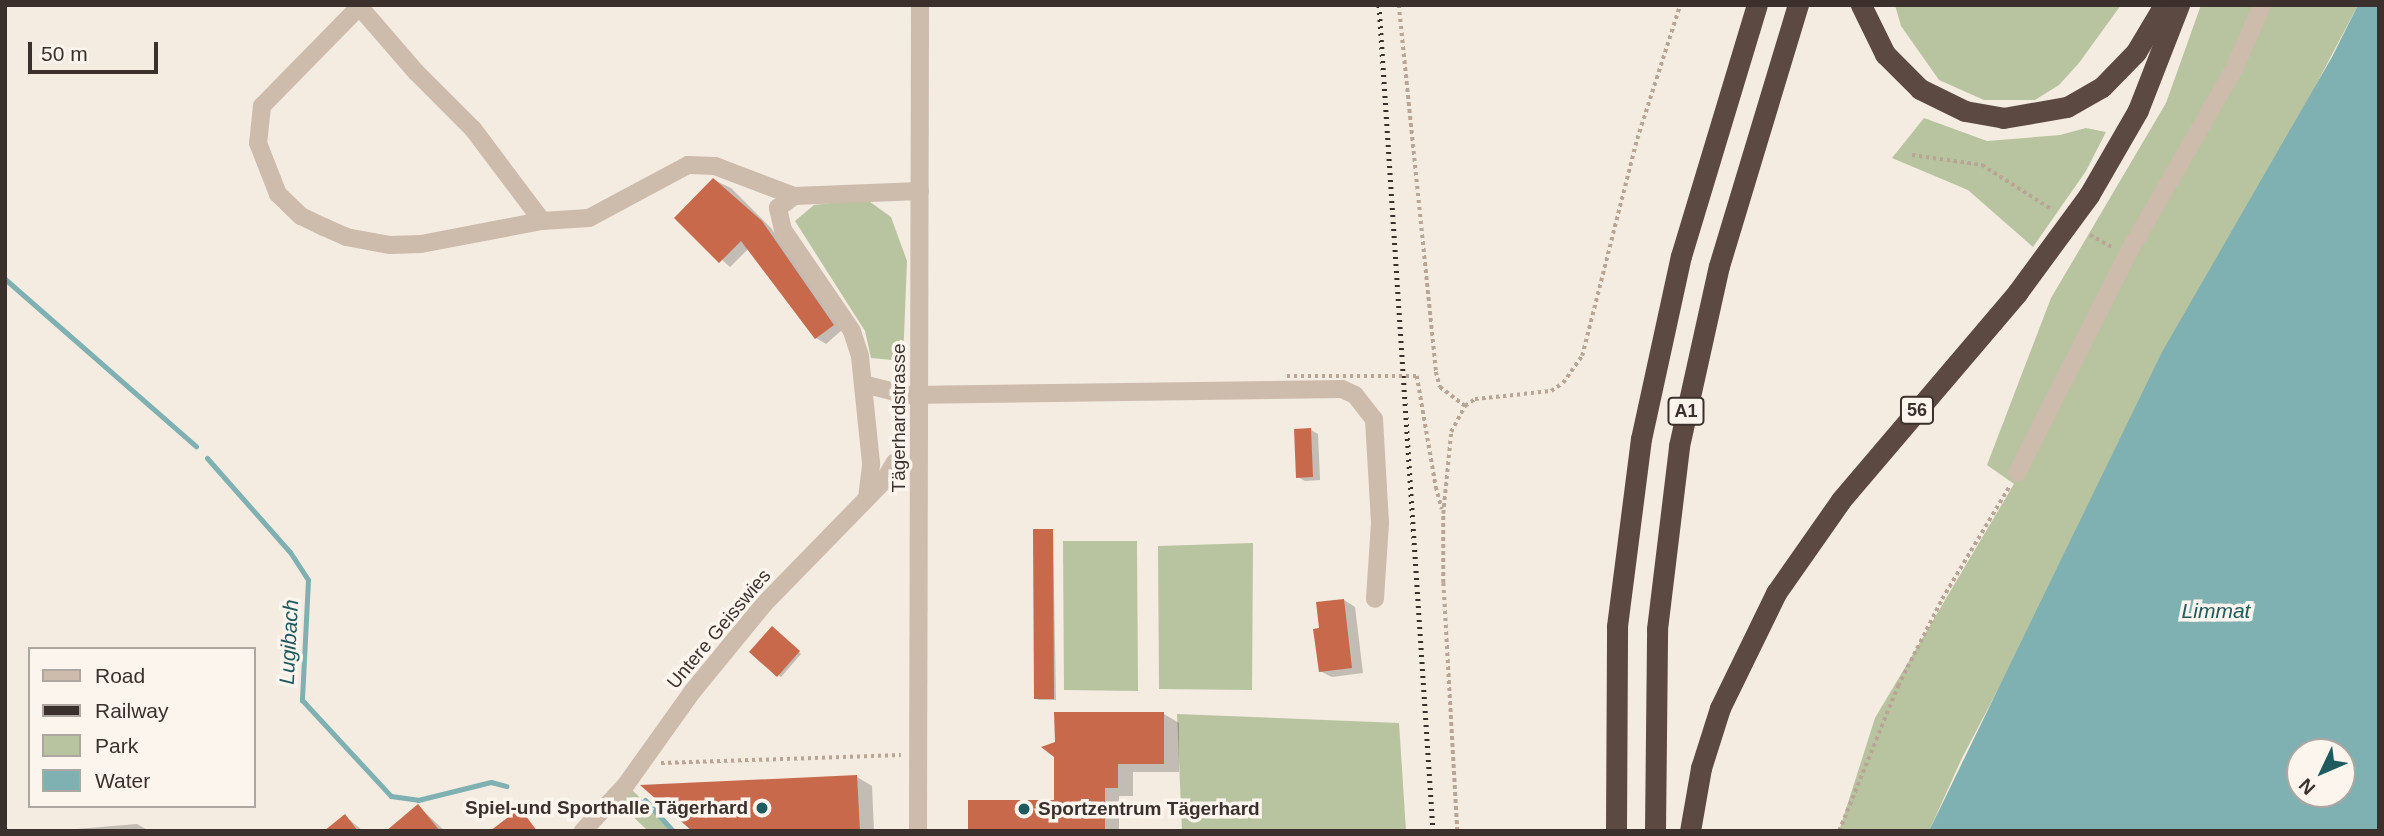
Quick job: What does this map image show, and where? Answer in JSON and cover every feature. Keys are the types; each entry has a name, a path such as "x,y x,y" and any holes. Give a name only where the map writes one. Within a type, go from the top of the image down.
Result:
{"highway":[{"name":"A1","path":"1616,831 1617,626 1641,439 1681,256 1757,5"},
{"name":"A1","path":"1655,831 1657,629 1679,446 1719,266 1798,5"},
{"path":"1861,5 1885,54 1920,89 1965,111 2003,118 2067,107 2102,87 2137,52 2164,5"},
{"name":"56","path":"1690,831 1701,768 1720,708 1776,593 1848,492 2017,293 2074,217 2138,110 2179,5"}],"street":[{"name":"Tägerhardstrasse","path":"918,831 920,5"},
{"path":"2017,473 2127,255 2235,67 2262,5"},
{"path":"542,221 473,129 416,72 359,6 262,106 258,143 278,194 301,216 324,227 346,237 390,245 421,244 542,221 589,218 688,166 715,166 794,196 920,191"},
{"path":"794,196 778,208 783,230 852,331 863,384 871,463 867,498"},
{"path":"863,384 908,395 1342,389 1355,395 1374,419 1380,523 1375,599"},
{"name":"Untere Geisswies","path":"583,831 640,764 764,604 867,498 895,462"}],"path":[{"path":"1399,5 1436,372 1440,387 1465,406"},
{"path":"1457,831 1443,514 1451,432 1465,406 1475,399 1551,391 1563,383 1582,356 1637,139 1680,5"},
{"path":"1912,155 1982,165 2053,210"},
{"path":"2090,235 2097,240"},
{"path":"1287,376 1417,376 1443,514"},
{"path":"1839,831 1905,673 2017,473"},
{"path":"640,764 917,754"}],"green space":[{"path":"1895,5 2121,5 2079,63 2059,85 2035,100 1984,100 1939,80 1901,26"},
{"path":"2201,5 2358,5 1962,758 1929,831 1839,831 1875,718 2014,484 1987,465 2051,298 2166,103"},
{"path":"1924,118 1987,141 2060,135 2086,128 2106,132 2086,171 2033,247 1968,190 1892,158"},
{"path":"866,199 891,217 907,261 903,361 871,358 865,331 795,221 814,205"},
{"path":"1063,541 1137,541 1138,691 1064,690"},
{"path":"1253,543 1252,690 1159,689 1158,546"},
{"path":"1177,714 1399,723 1406,831 1182,831"},
{"path":"629,787 674,831 648,831 620,804"}],"water":[{"name":"Limmat","path":"2358,5 2379,5 2379,831 1929,831 2162,352 2332,57"}],"building":[{"path":"713,178 762,221 834,325 815,339 741,241 719,263 674,218"},
{"path":"1311,428 1313,477 1296,478 1294,429"},
{"path":"1033,529 1053,529 1054,699 1034,699"},
{"path":"1344,599 1352,668 1319,672 1313,629 1319,628 1316,602"},
{"path":"772,626 800,651 777,677 749,652"},
{"path":"1054,712 1164,712 1164,764 1118,764 1118,788 1105,788 1105,831 968,831 968,800 1054,800 1054,757 1041,747 1055,742"},
{"name":"Spiel-und Sporthalle Tägerhard","path":"857,775 860,831 692,831 640,785"},
{"path":"418,804 440,831 386,831"},
{"path":"520,808 537,831 490,831"},
{"path":"345,814 358,831 324,831"}],"waterway":[{"name":"Lugibach","path":"5,279 196,446"},
{"name":"Lugibach","path":"207,458 290,552 308,580 302,700 391,796 418,800 491,782 506,786"},
{"name":"Lugibach","path":"645,800 673,831"}],"railway":[{"path":"1379,5 1433,831"}],"place":[{"name":"Spiel-und Sporthalle Tägerhard","path":"762,808"},
{"name":"Sportzentrum Tägerhard","path":"1024,809"}]}
